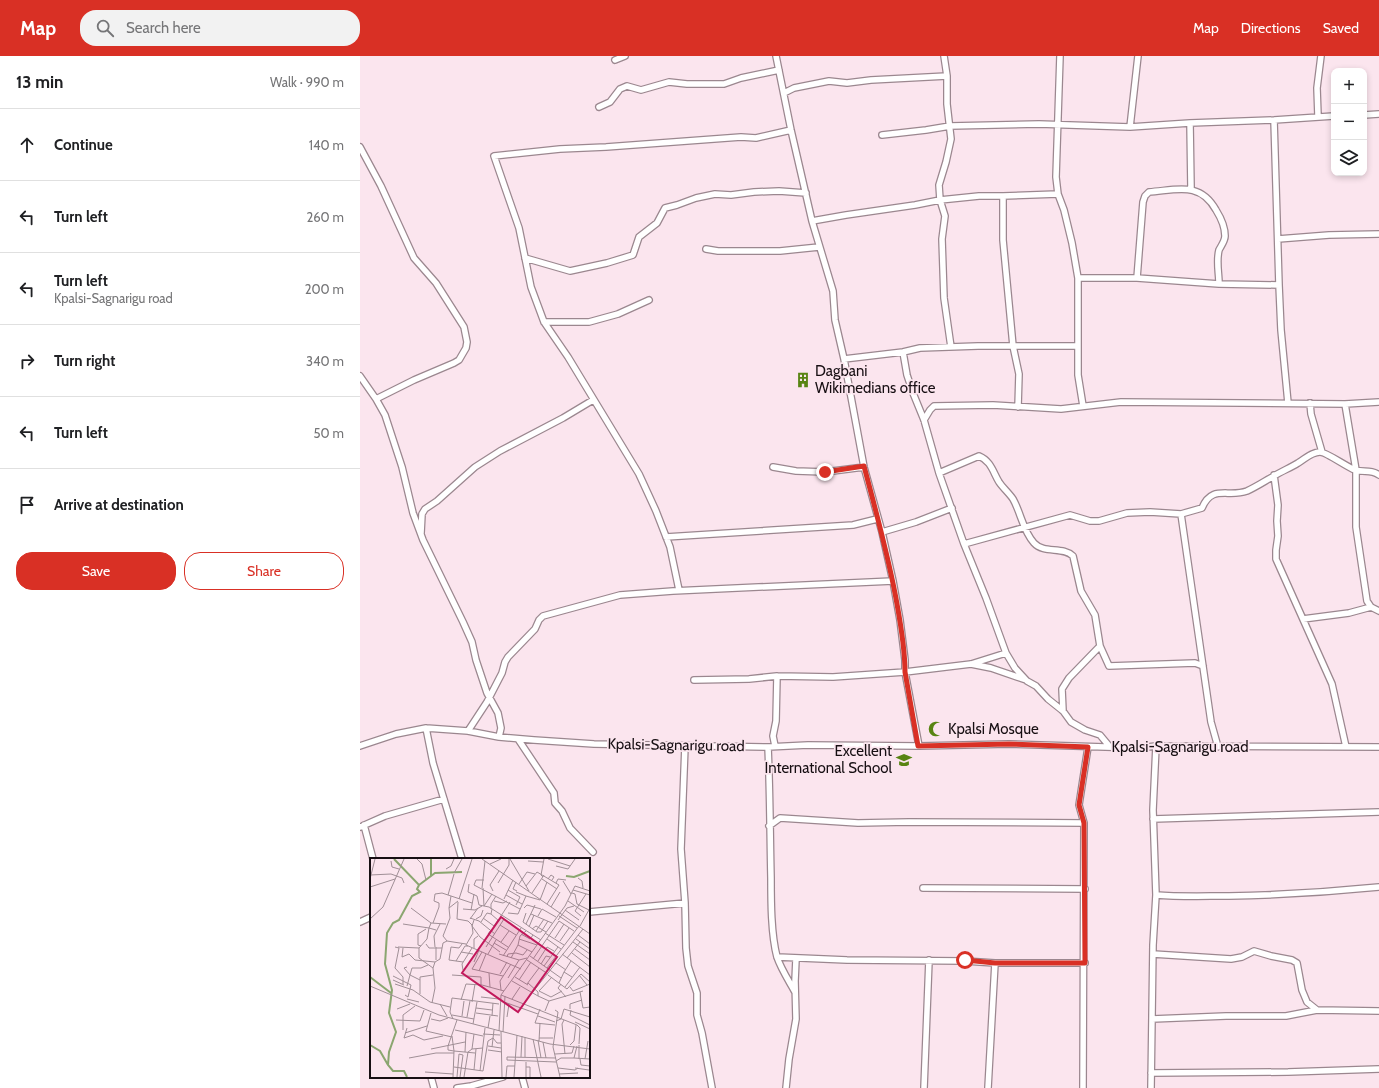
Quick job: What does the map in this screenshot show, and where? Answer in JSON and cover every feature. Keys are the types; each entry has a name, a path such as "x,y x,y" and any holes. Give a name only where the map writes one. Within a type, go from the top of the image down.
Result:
{"street":[{"path":"615,60 625,56"},
{"path":"776,56 812,221 833,291 835,320 844,359 864,466 877,519 882,532 893,581 900,620 905,672 918,746"},
{"path":"944,56 947,76 947,104 951,139 939,184 940,200 945,216 942,239 944,298 951,348"},
{"path":"1060,56 1056,154 1058,194 1064,210 1072,243 1078,278 1078,375 1083,406"},
{"path":"1130,127 1138,56"},
{"path":"1318,116 1317,88 1321,56"},
{"path":"599,107 610,102 620,89 627,86 641,90 669,82 687,84 724,84 741,78 779,70"},
{"path":"784,93 794,88 829,81 847,83 871,80 947,76"},
{"path":"1367,115 1379,114"},
{"path":"882,135 950,126 1039,124 1130,127 1331,116"},
{"path":"1274,120 1281,330 1288,403"},
{"path":"1190,123 1190,188"},
{"path":"679,590 670,547 639,474 568,357 544,322 531,287 519,228 494,156 560,149 741,137 756,138 791,130"},
{"path":"360,147 381,186 414,258 436,283 464,327 467,342 464,352 459,360 376,399"},
{"path":"1137,278 1143,202 1145,196 1149,192 1190,188 1206,196 1213,205 1224,226 1225,238 1219,251 1218,262 1219,284"},
{"path":"525,258 570,271 607,263 633,255 639,237 657,223 665,208 696,198 715,194 731,195 779,191 806,193"},
{"path":"812,221 940,200 979,196 1058,194"},
{"path":"1003,196 1003,240 1013,346 1019,374 1018,407"},
{"path":"1278,239 1329,235 1379,234"},
{"path":"706,248 718,251 780,251 819,247"},
{"path":"1078,278 1137,278 1219,284 1279,285"},
{"path":"544,322 589,322 618,314 650,300"},
{"path":"844,359 903,352 920,348 1077,346"},
{"path":"903,352 907,375 924,420 964,544 1006,653 1015,668 1027,681"},
{"path":"360,376 385,415 402,467 413,513 421,536 472,642 476,660 489,697 500,718 501,728 499,737"},
{"path":"421,536 422,514 425,509 437,501 475,467 500,451 594,400"},
{"path":"924,420 934,406 993,405 1061,409 1121,402 1310,402 1345,404 1379,402"},
{"path":"1310,402 1311,414 1322,452 1356,470 1372,471 1379,475"},
{"path":"1345,404 1356,470 1356,527 1367,600 1371,607 1379,611"},
{"path":"964,544 1070,515 1090,521 1099,521 1127,513 1150,512 1181,514 1202,508 1210,496 1222,493 1233,494 1246,491 1299,463 1310,455 1322,452"},
{"path":"940,473 979,456 987,460 1000,482 1012,498 1025,528 1035,544 1043,549 1069,552 1073,556 1081,591 1095,615 1100,646 1109,666 1195,663 1203,666"},
{"path":"773,467 796,471 825,472 864,466"},
{"path":"1274,475 1278,505 1276,559 1332,684 1346,747"},
{"path":"882,532 916,522 952,508"},
{"path":"1181,514 1211,722 1218,747"},
{"path":"666,537 853,526 877,519"},
{"path":"468,731 499,679 508,657 535,629 539,620 543,616 620,595 679,590 893,581"},
{"path":"1303,619 1371,607"},
{"path":"1063,711 1062,689 1074,673 1100,646"},
{"path":"694,680 749,679 777,676 833,678 905,672 971,664 1006,653"},
{"path":"971,664 991,668 1027,681 1036,686 1048,699 1063,711 1071,722 1100,736 1110,747"},
{"path":"777,676 776,721 771,747 771,812 769,826 772,912 777,957 795,992"},
{"path":"426,728 428,745 462,858"},
{"name":"Kpalsi-Sagnarigu road","path":"360,746 396,734 426,728 468,731 499,737 558,742 684,746 771,747 808,745 918,746 1009,744 1138,748 1156,746 1379,747"},
{"path":"518,739 554,793 555,803 562,811 570,828 592,852"},
{"path":"684,746 681,850 685,903 685,942 688,966 697,993 697,1015 702,1032 712,1088"},
{"path":"1151,1088 1153,954 1156,895 1154,819 1156,746"},
{"path":"1083,1088 1085,889 1084,823 1079,805 1088,747"},
{"path":"373,858 362,826 410,808 444,799"},
{"path":"771,812 780,818 858,823 1084,823"},
{"path":"1154,819 1379,812"},
{"path":"769,826 780,818"},
{"path":"1156,895 1253,896 1312,893 1379,887"},
{"path":"923,888 1085,889"},
{"path":"590,912 685,903"},
{"path":"360,922 370,917"},
{"path":"1153,954 1231,959 1242,957 1254,951 1292,960 1298,963 1302,990 1307,1002 1317,1010"},
{"path":"777,957 796,959 965,960 995,963 1085,963"},
{"path":"786,1088 796,1019 796,959"},
{"path":"924,1088 929,960"},
{"path":"988,1088 995,963"},
{"path":"1152,1020 1226,1016 1286,1016 1317,1010 1379,1011"},
{"path":"1151,1073 1288,1072 1379,1069"},
{"path":"431,1078 434,1088"},
{"path":"457,1088 471,1086 499,1078"},
{"path":"522,1078 525,1088"}],"place":[{"name":"Dagbani Wikimedians office","path":"803,380"},
{"name":"Kpalsi Mosque","path":"936,729"},
{"name":"Excellent International School","path":"904,760"}],"route":[{"path":"825,472 864,466 877,519 882,532 893,581 900,620 905,672 918,746 1009,744 1088,747 1079,805 1084,823 1085,963 995,963 965,960"}]}
